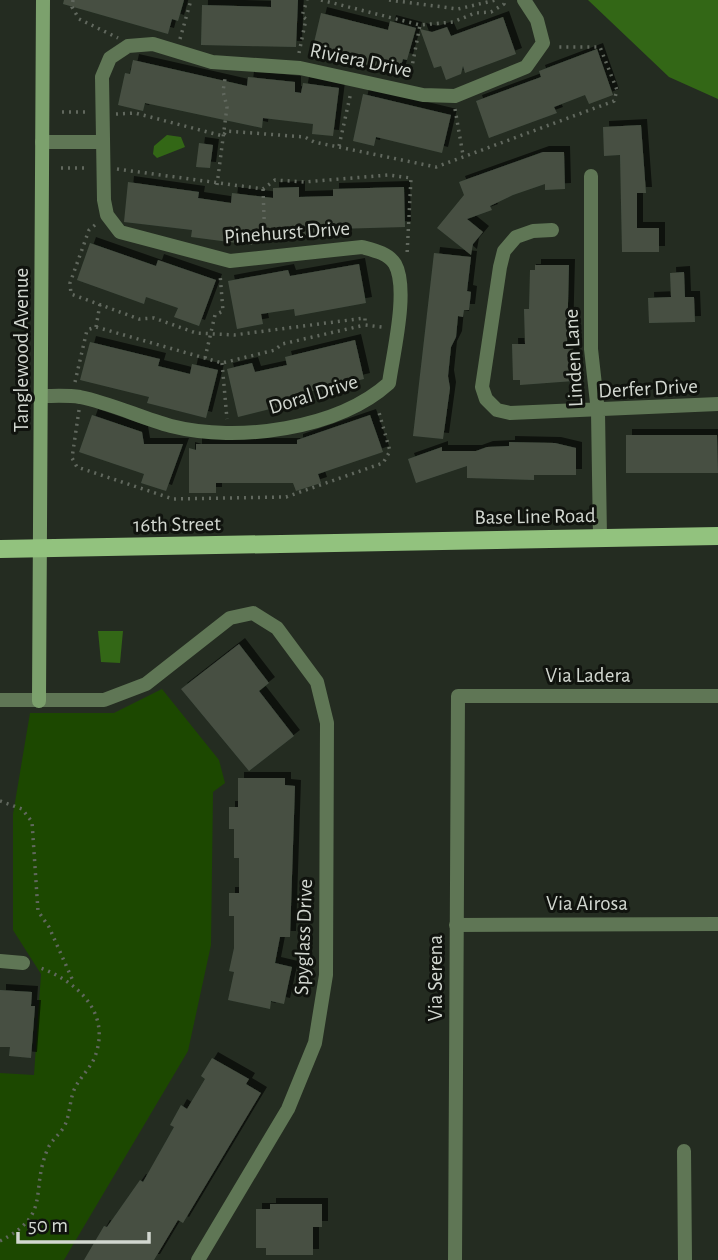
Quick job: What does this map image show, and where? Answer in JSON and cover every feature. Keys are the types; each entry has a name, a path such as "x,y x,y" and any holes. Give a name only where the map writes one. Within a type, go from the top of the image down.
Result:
{"main road":[{"name":"Base Line Road","path":"354,545 718,536"},
{"name":"16th Street","path":"0,549 354,545"}],"street":[{"name":"Tanglewood Avenue","path":"39,701 38,549 43,396 43,0"},
{"path":"524,0 537,20 543,43"},
{"name":"Riviera Drive","path":"128,46 153,44 212,62 300,68 405,91 455,96 526,67 543,43"},
{"path":"107,215 102,77 110,58 128,46"},
{"path":"42,142 103,142"},
{"name":"Linden Lane","path":"592,176 591,349 597,412 600,537"},
{"name":"Pinehurst Drive","path":"107,215 120,232 230,261 362,247 381,252 395,263"},
{"name":"Derfer Drive","path":"552,230 533,231 516,237 504,251 482,387 486,400 497,410 510,413 597,412 617,406 718,404"},
{"name":"Doral Drive","path":"43,396 78,397 173,427 226,431 284,429 340,412 373,398 389,383 401,285 395,263"},
{"name":"Spyglass Drive","path":"39,701 104,700 146,684 230,618 253,613 277,628 317,682 327,723 326,975 315,1043 288,1109 198,1260"},
{"name":"Via Ladera","path":"458,696 718,696"},
{"name":"Via Serena","path":"455,1260 458,696"},
{"path":"0,700 39,701"},
{"name":"Via Airosa","path":"456,925 718,924"},
{"path":"0,961 31,965"},
{"path":"684,1151 685,1260"}],"path":[{"path":"73,0 72,6 79,19 114,34 128,46"},
{"path":"178,51 191,0"},
{"path":"300,68 299,52 306,19 302,16 307,0"},
{"path":"321,0 419,25 453,22 475,13 491,12 504,4 503,0"},
{"path":"389,0 458,9 496,0"},
{"path":"405,91 419,25"},
{"path":"223,136 226,131 305,137 339,147 436,167 614,101 617,90 600,47 553,47 543,43"},
{"path":"212,62 226,76 223,91 227,107 217,185"},
{"path":"339,147 353,80"},
{"path":"455,96 463,156"},
{"path":"62,112 135,113 223,136"},
{"path":"61,168 85,167 104,172 115,169 263,190 275,180 304,182 388,175 411,178 407,255 402,255 395,263"},
{"path":"263,190 265,258"},
{"path":"107,215 89,230 70,283 71,294 139,319 154,318 196,333 248,334 365,318 365,325 396,329"},
{"path":"205,359 215,315 223,312 220,274 230,261"},
{"path":"96,327 100,304"},
{"path":"222,363 226,431"},
{"path":"0,802 22,809 32,822 38,911 50,927 74,984 97,1019 94,1058 74,1088 64,1128 50,1144 43,1160 34,1217 17,1232 0,1241"},
{"path":"31,965 74,984"}],"shaded area":[{"path":"588,0 718,0 718,99 669,77"},
{"path":"167,135 181,137 185,147 157,158 153,154 154,146"},
{"path":"98,631 123,631 120,663 101,662"},
{"path":"162,689 219,760 225,783 213,792 211,945 188,1051 64,1260 0,1260 0,1073 34,1075 41,974 13,930 13,814 30,713 114,713"}],"building":[{"path":"64,0 184,0 178,21 172,19 168,34 63,4"},
{"path":"271,0 298,0 296,47 201,45 202,5 271,7"},
{"path":"321,13 388,30 390,21 416,28 407,60 403,59 399,73 312,51"},
{"path":"503,17 516,54 465,73 463,66 461,74 446,80 441,66 434,68 420,29 432,32 447,27 451,36"},
{"path":"597,49 613,95 589,104 585,95 554,107 557,113 489,138 476,101 541,77 539,71"},
{"path":"133,60 247,86 248,77 295,82 295,92 301,93 303,83 339,88 333,136 312,134 313,124 263,118 262,128 145,103 143,111 118,105 125,73 130,74"},
{"path":"363,94 451,115 442,153 376,137 374,146 353,141"},
{"path":"641,125 646,193 637,193 637,228 659,228 659,252 622,252 620,155 604,156 603,127"},
{"path":"199,143 213,145 210,168 196,167"},
{"path":"543,152 564,152 565,189 545,190 545,184 513,195 490,206 492,210 467,219 483,232 473,244 471,255 437,228 464,195 459,182"},
{"path":"128,182 199,192 198,198 231,203 232,193 273,198 273,188 299,187 299,197 333,196 333,189 404,187 405,227 335,229 335,235 253,237 252,245 191,237 192,230 124,222"},
{"path":"90,243 156,266 158,260 216,280 199,326 174,317 178,308 146,297 144,304 77,280"},
{"path":"434,253 471,257 467,291 471,292 469,310 464,310 463,317 458,316 456,337 451,347 448,376 450,388 443,439 413,436"},
{"path":"359,264 366,303 295,316 294,309 261,314 263,324 237,329 228,281 288,270 290,276"},
{"path":"535,265 569,265 567,343 573,343 574,381 520,385 520,380 513,380 512,344 525,344 524,309 529,309 530,270 535,270"},
{"path":"684,272 685,297 694,297 695,322 649,323 648,298 671,297 670,273"},
{"path":"355,340 364,379 296,395 298,402 238,417 227,369 252,363 255,372 287,365 285,357"},
{"path":"90,342 160,359 158,366 190,374 192,364 218,370 206,418 147,403 149,397 80,380"},
{"path":"92,415 142,432 144,444 183,444 166,491 141,483 144,474 79,452"},
{"path":"370,415 383,452 318,474 321,483 296,491 293,483 216,483 216,493 189,493 189,448 196,450 196,444 297,444 297,440"},
{"path":"626,435 717,435 718,473 626,473"},
{"path":"509,442 555,443 576,448 576,475 534,475 534,480 467,478 467,466 416,483 408,459 442,447 442,451 476,451 487,447 509,446"},
{"path":"239,644 269,683 259,691 294,736 249,771 181,689"},
{"path":"238,778 285,778 285,785 295,786 290,937 280,937 275,963 292,967 284,1004 271,1001 270,1009 228,1000 234,972 229,971 234,948 234,916 229,916 229,893 239,893 239,858 234,858 234,829 229,829 229,807 238,807"},
{"path":"0,990 32,992 31,1006 35,1006 31,1058 9,1056 10,1047 0,1047"},
{"path":"212,1058 249,1079 246,1084 261,1093 183,1223 178,1220 154,1260 84,1260 104,1226 107,1227 140,1180 143,1182 174,1127 170,1125 181,1105 187,1109 205,1079 201,1076"},
{"path":"270,1204 322,1204 322,1227 313,1227 313,1255 266,1255 266,1248 256,1248 256,1209 270,1209"}]}
